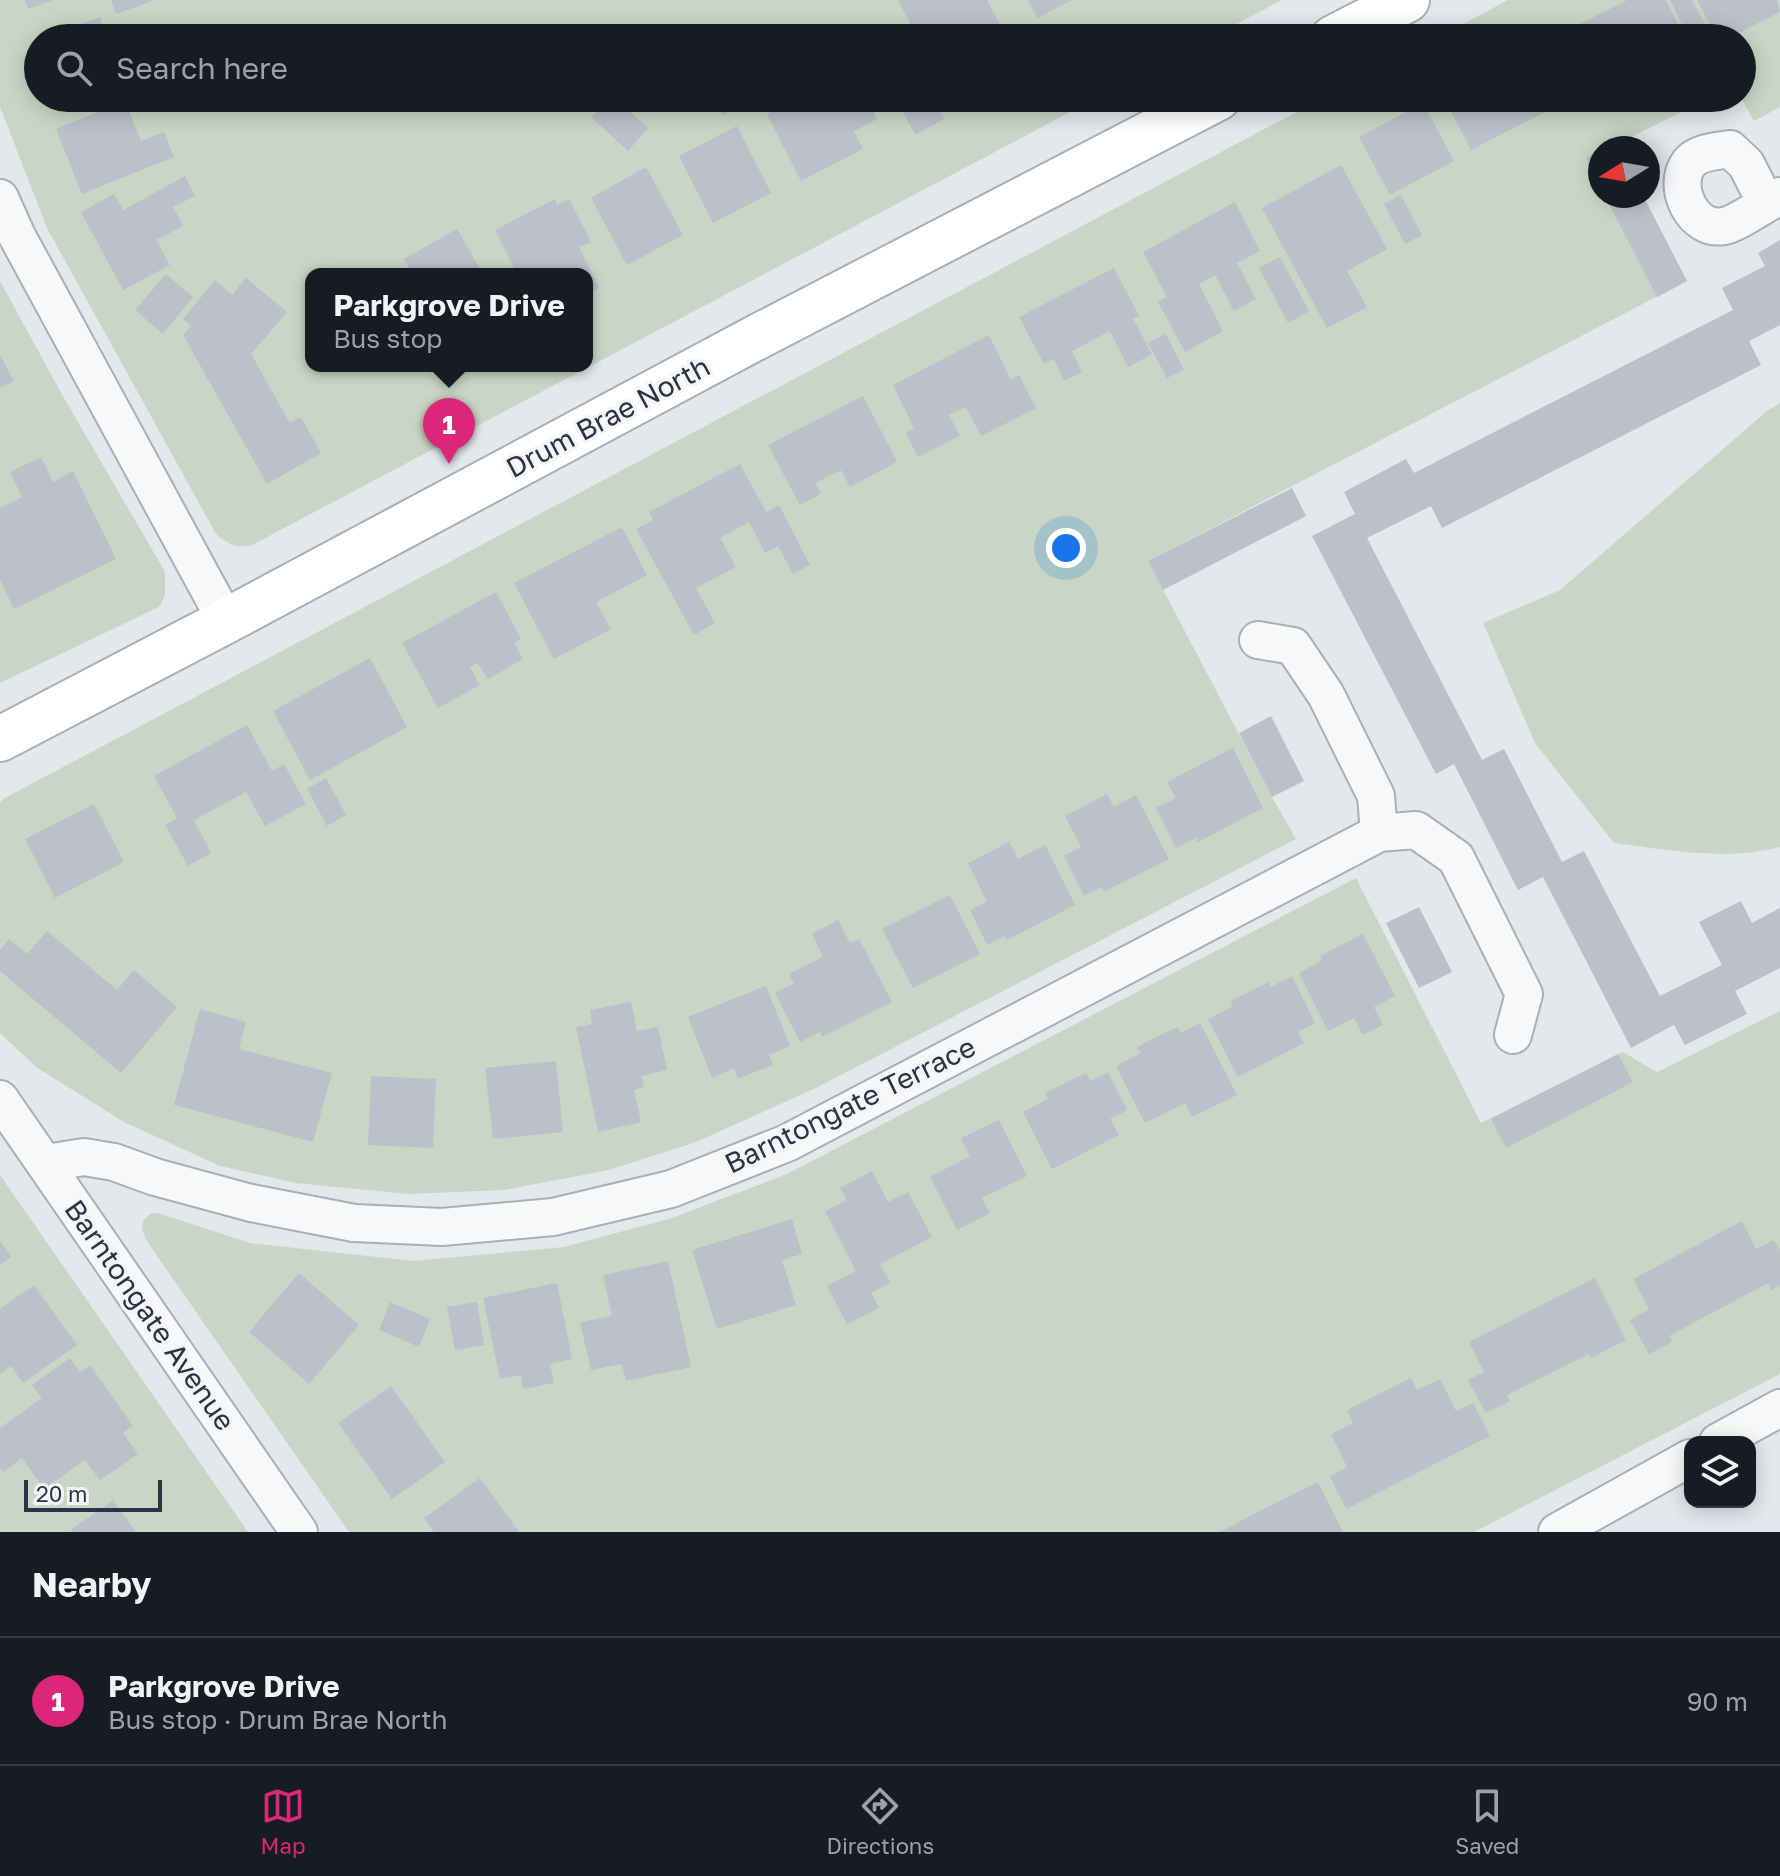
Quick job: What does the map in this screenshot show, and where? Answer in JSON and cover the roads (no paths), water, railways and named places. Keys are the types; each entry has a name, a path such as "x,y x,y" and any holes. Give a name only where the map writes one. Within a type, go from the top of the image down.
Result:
{"main road":[{"path":"1360,24 1407,0"},
{"name":"Drum Brae North","path":"0,739 761,335 1191,112"}],"street":[{"path":"0,198 17,236 226,621"},
{"path":"1258,640 1293,646 1326,695 1376,796 1379,833"},
{"name":"Barntongate Terrace","path":"46,1163 84,1157 114,1162 155,1177 251,1203 354,1223 442,1227 553,1217 671,1189 787,1143 1379,833 1416,830 1456,858 1524,994 1513,1035"},
{"name":"Barntongate Avenue","path":"0,1099 299,1532"},
{"path":"1729,1436 1780,1408"},
{"path":"1557,1532 1684,1461"}],"place":[{"name":"Parkgrove Drive","path":"449,464"}]}
